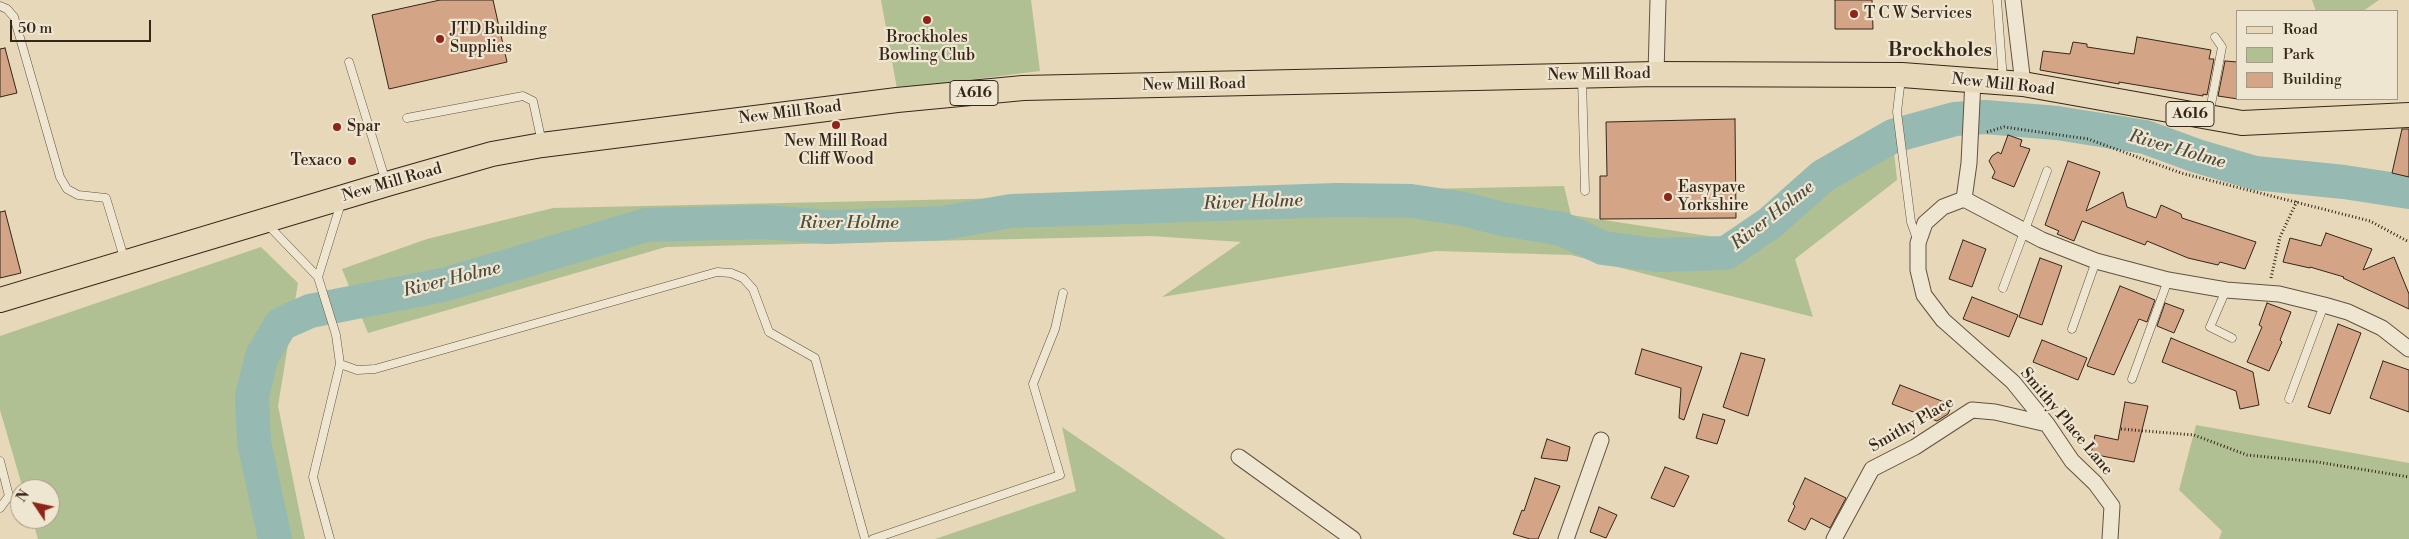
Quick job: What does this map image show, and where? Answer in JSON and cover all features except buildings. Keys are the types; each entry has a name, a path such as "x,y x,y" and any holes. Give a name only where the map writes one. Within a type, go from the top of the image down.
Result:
{"main road":[{"name":"New Mill Road","path":"0,300 492,154 542,145 887,101 1023,88 1582,75 1902,75 1972,90 2013,83 2242,123 2409,115"}],"street":[{"path":"1656,74 1658,0"},
{"path":"2013,0 2013,83"},
{"path":"1972,90 1964,199 2025,232 2096,261 2168,280 2226,290 2267,293 2324,305 2348,312 2382,328 2409,349"},
{"name":"Smithy Place Lane","path":"1964,199 1943,207 1925,223 1918,243 1918,270 1924,296 1943,320 2013,382 2048,424 2072,461 2094,483 2112,506 2110,539"},
{"name":"Smithy Place","path":"1834,539 1872,469 1915,447 1972,410 1995,412 2048,424"},
{"path":"1566,539 1601,440"},
{"path":"1239,457 1353,539"}],"lane":[{"path":"1997,0 2013,83"},
{"path":"0,6 7,9 14,16 60,176 67,189 78,195 106,198 126,263"},
{"path":"2209,117 2222,47 2215,37"},
{"path":"349,62 387,184"},
{"path":"1582,75 1585,191"},
{"path":"1902,75 1897,112 1911,222 1918,243"},
{"path":"407,118 523,96 529,97 534,101 542,145"},
{"path":"2003,288 2047,171"},
{"path":"318,277 343,198"},
{"path":"264,222 318,277 336,335 340,364 312,477 330,539"},
{"path":"2072,329 2096,261"},
{"path":"340,364 357,370 375,369 717,272 731,273 743,278 753,289 769,332 815,358 865,539"},
{"path":"2132,379 2168,280"},
{"path":"2226,290 2210,328 2232,338"},
{"path":"873,539 1060,475 1033,384 1054,328 1063,293"},
{"path":"2289,399 2324,305"},
{"path":"0,461 9,496 0,508"}],"path":[{"path":"1970,137 2004,127 2088,139 2181,173 2370,221 2409,242"},
{"path":"2267,293 2280,238 2297,201"},
{"path":"2121,429 2194,434 2248,455 2318,462 2409,477"}],"green space":[{"path":"881,0 1031,0 1040,71 897,89"},
{"path":"2312,0 2379,0 2364,10 2316,10"},
{"path":"1893,142 1897,180 1795,259 1813,317 1571,255 1436,251 1162,297 1241,242 1151,236 666,247 368,333 342,269 427,239 553,208 1564,186 1571,215 1728,239"},
{"path":"261,247 298,283 278,406 305,539 38,539 35,529 60,529 60,479 20,479 0,410 0,336"},
{"path":"2196,425 2409,463 2409,539 2219,539 2222,531 2179,490"},
{"path":"1062,427 1226,539 935,539 1076,491"}],"waterway":[{"name":"River Holme","path":"275,539 254,442 252,396 262,356 281,324 310,311 443,285 646,225 765,222 828,227 943,223 1011,211 1337,200 1411,201 1464,209 1502,219 1562,229 1603,248 1656,255 1726,253 1770,223 1823,176 1893,136 1955,119 1985,117 2057,123 2145,137 2197,156 2255,173 2344,182 2409,192"}],"place":[{"name":"T C W Services","path":"1854,14"},
{"name":"Brockholes Bowling Club","path":"927,20"},
{"name":"JTD Building Supplies","path":"440,39"},
{"name":"New Mill Road Cliff Wood","path":"836,125"},
{"name":"Spar","path":"337,127"},
{"name":"Texaco","path":"352,161"},
{"name":"Easypave Yorkshire","path":"1668,197"}],"district":[{"name":"Brockholes","path":"1940,51"}]}
